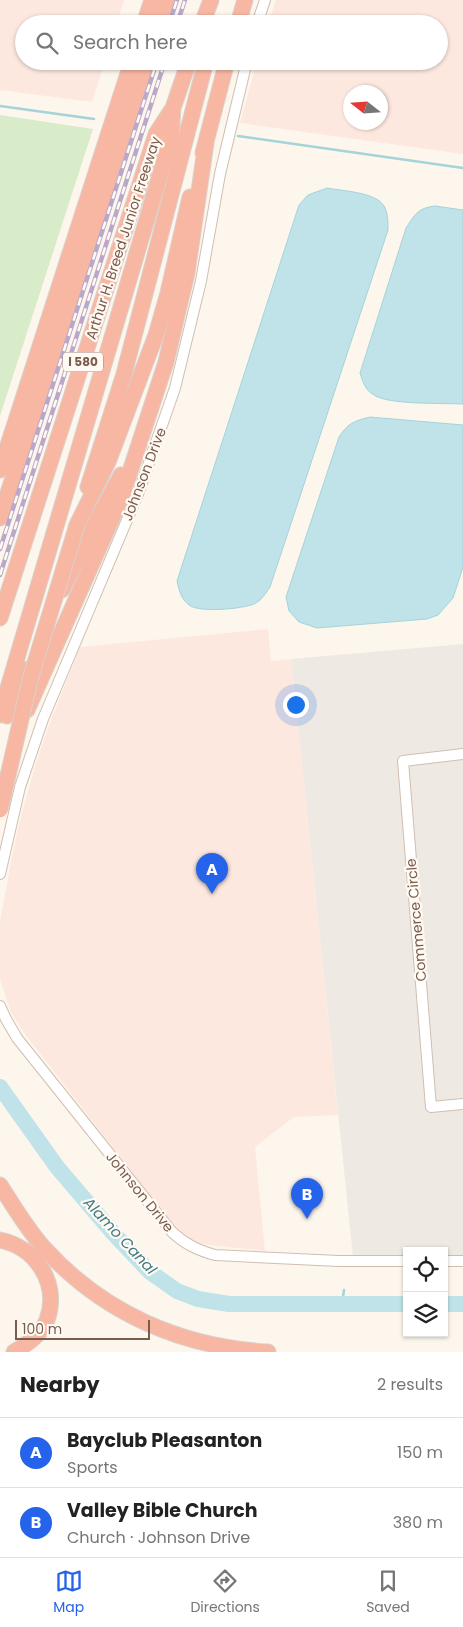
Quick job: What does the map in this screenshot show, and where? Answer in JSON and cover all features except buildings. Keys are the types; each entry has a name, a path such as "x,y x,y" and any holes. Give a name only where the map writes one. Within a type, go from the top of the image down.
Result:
{"highway":[{"path":"147,15 152,0"},
{"path":"162,15 167,0"},
{"path":"205,15 211,0"},
{"path":"215,15 216,0"},
{"path":"241,15 245,0"},
{"path":"0,470 129,70"},
{"name":"I 580","path":"0,518 144,70"},
{"name":"Arthur H. Breed Junior Freeway","path":"0,618 156,134 173,108 186,70"},
{"path":"102,460 204,70"},
{"path":"0,810 31,676 77,525 102,460 156,335 168,293 188,204 225,70"},
{"path":"2,717 171,138 173,108"},
{"path":"0,787 27,710 122,496 131,471 135,451 166,362 180,307 195,224 206,143"},
{"path":"2,717 73,566 135,451"},
{"path":"0,1185 44,1248 87,1287 131,1316 152,1326 198,1342 222,1348 268,1352"},
{"path":"0,1240 22,1247 33,1256 43,1269 49,1286 51,1304 46,1321 37,1335 14,1352"}],"street":[{"path":"261,15 265,0"},
{"name":"Johnson Drive","path":"0,874 20,787 42,719 138,494 175,388 201,281 220,174 245,70"},
{"name":"Commerce Circle","path":"463,754 403,761 431,1107 463,1104"},
{"name":"Johnson Drive","path":"0,1006 17,1038 160,1218 184,1243 200,1251 215,1255 339,1261 403,1261"},
{"path":"448,1261 463,1261"}],"shaded area":[{"path":"0,0 124,0 120,15 15,15 15,70 102,70 92,102 0,90"},
{"path":"276,0 463,0 463,154 240,123 255,70 448,70 448,15 271,15"},
{"path":"268,629 271,661 291,659 338,1115 294,1117 255,1147 265,1251 200,1244 183,1236 168,1219 24,1033 11,1012 0,979 0,922 21,816 36,763 80,647"},
{"path":"463,644 463,1257 448,1257 448,1247 403,1247 403,1257 353,1257 291,659"}],"green space":[{"path":"0,115 93,129 0,416"}],"water":[{"path":"327,188 350,191 380,201 386,212 388,230 270,587 259,601 248,606 211,610 194,607 184,600 177,581 299,205 308,195"},
{"path":"435,206 463,210 463,404 403,402 381,398 368,391 360,373 406,228 418,212"},
{"path":"370,417 463,425 463,567 453,598 438,615 427,619 317,628 299,622 289,611 286,597 339,437 352,423"}],"waterway":[{"path":"0,106 94,119"},
{"path":"238,136 463,168"},
{"name":"Alamo Canal","path":"0,1087 57,1167 114,1234 150,1272 177,1291 198,1299 229,1304 403,1304"},
{"path":"342,1304 344,1290"},
{"name":"Alamo Canal","path":"448,1304 463,1304"}],"railway":[{"path":"172,15 177,0"},
{"path":"180,15 185,0"},
{"path":"0,549 154,70"},
{"path":"0,575 162,70"}],"place":[{"name":"Bayclub Pleasanton","path":"212,894"},
{"name":"Valley Bible Church","path":"307,1219"}]}
